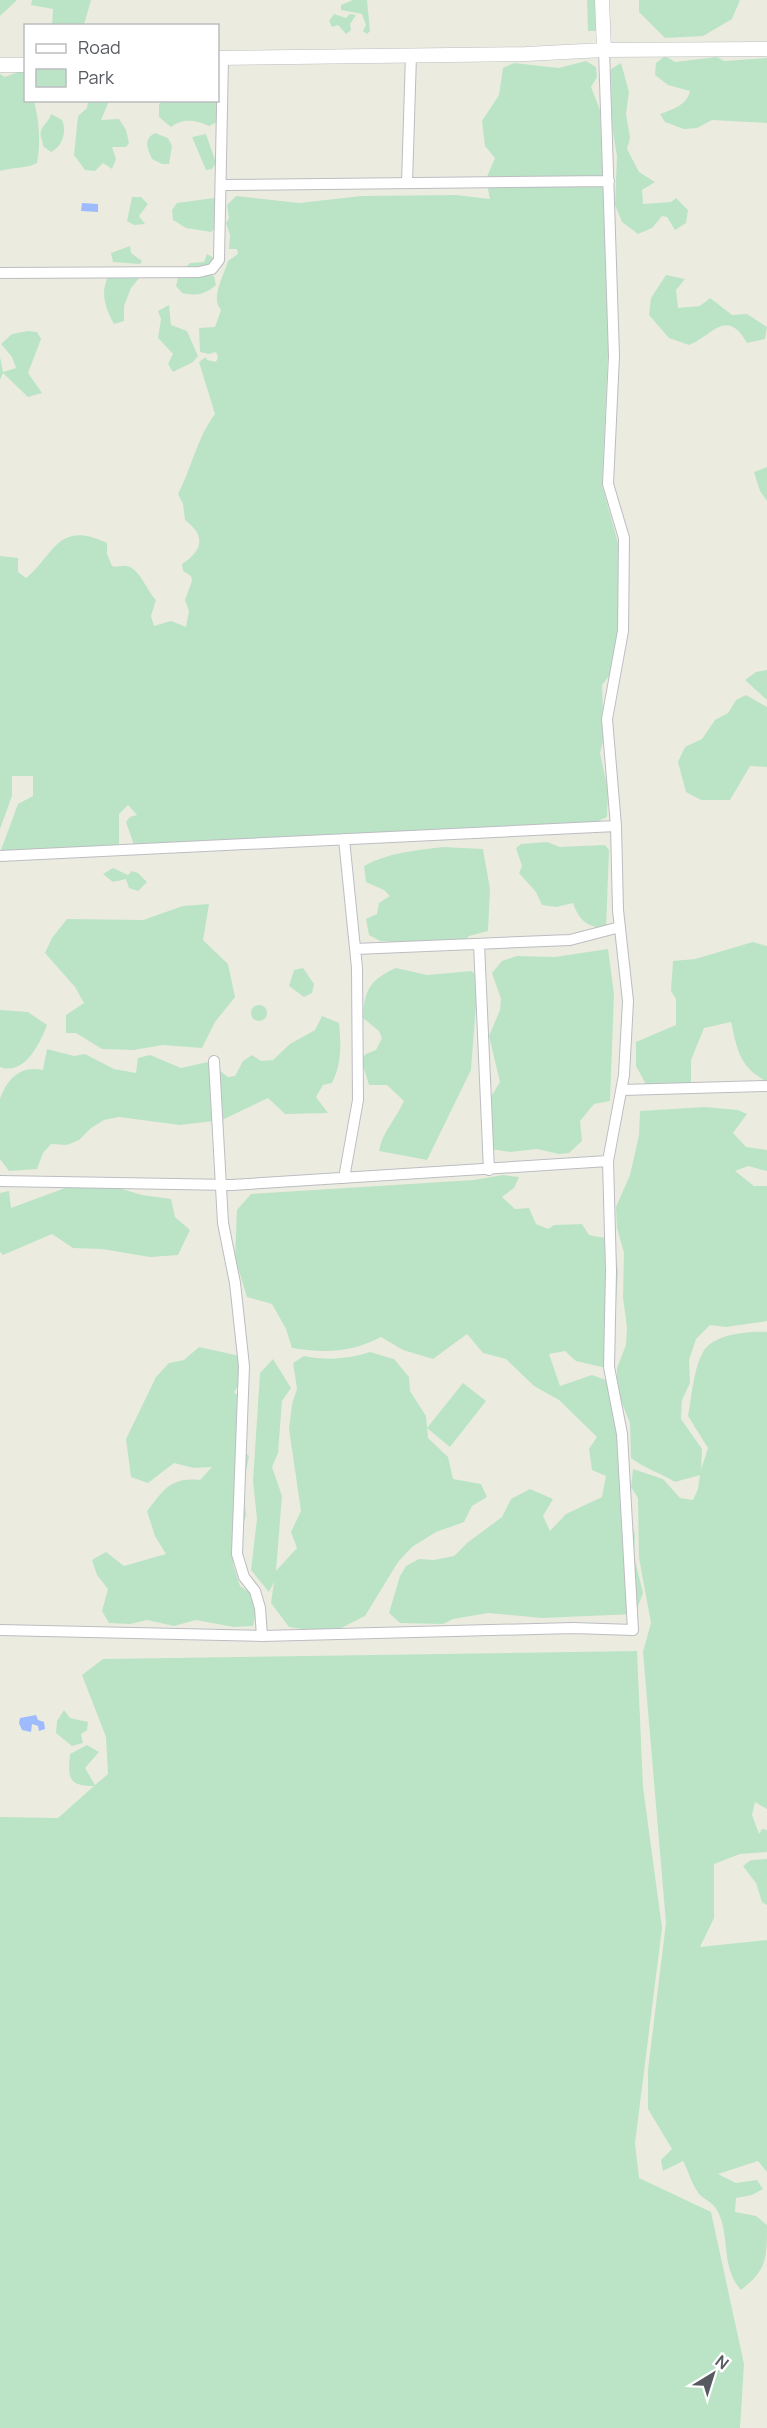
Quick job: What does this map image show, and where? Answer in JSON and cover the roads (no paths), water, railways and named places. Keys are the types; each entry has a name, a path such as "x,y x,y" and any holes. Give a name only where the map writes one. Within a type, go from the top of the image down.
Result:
{"street":[{"path":"0,1630 262,1635 573,1628 633,1630 622,1434 609,1367 611,1271 608,1161 622,1090 628,1001 620,927 616,826 607,719 623,631 624,538 608,484 614,356 602,0"},
{"path":"0,273 199,272 212,268 219,260 223,185 220,58 767,49"},
{"path":"407,183 411,55"},
{"path":"0,65 24,64"},
{"path":"223,185 609,181"},
{"path":"0,856 616,826"},
{"path":"344,839 355,949 358,1100 344,1178"},
{"path":"355,949 570,940 620,927"},
{"path":"479,944 489,1170"},
{"path":"214,1061 223,1223 236,1283 244,1366 237,1554 244,1577 255,1591 260,1608 262,1635"},
{"path":"622,1090 767,1086"},
{"path":"0,1181 221,1185 608,1161"}],"water":[{"path":"82,203 98,204 98,212 81,211"},
{"path":"36,1715 38,1720 44,1722 45,1729 39,1731 38,1726 32,1724 31,1732 22,1730 19,1723 20,1718"}]}
